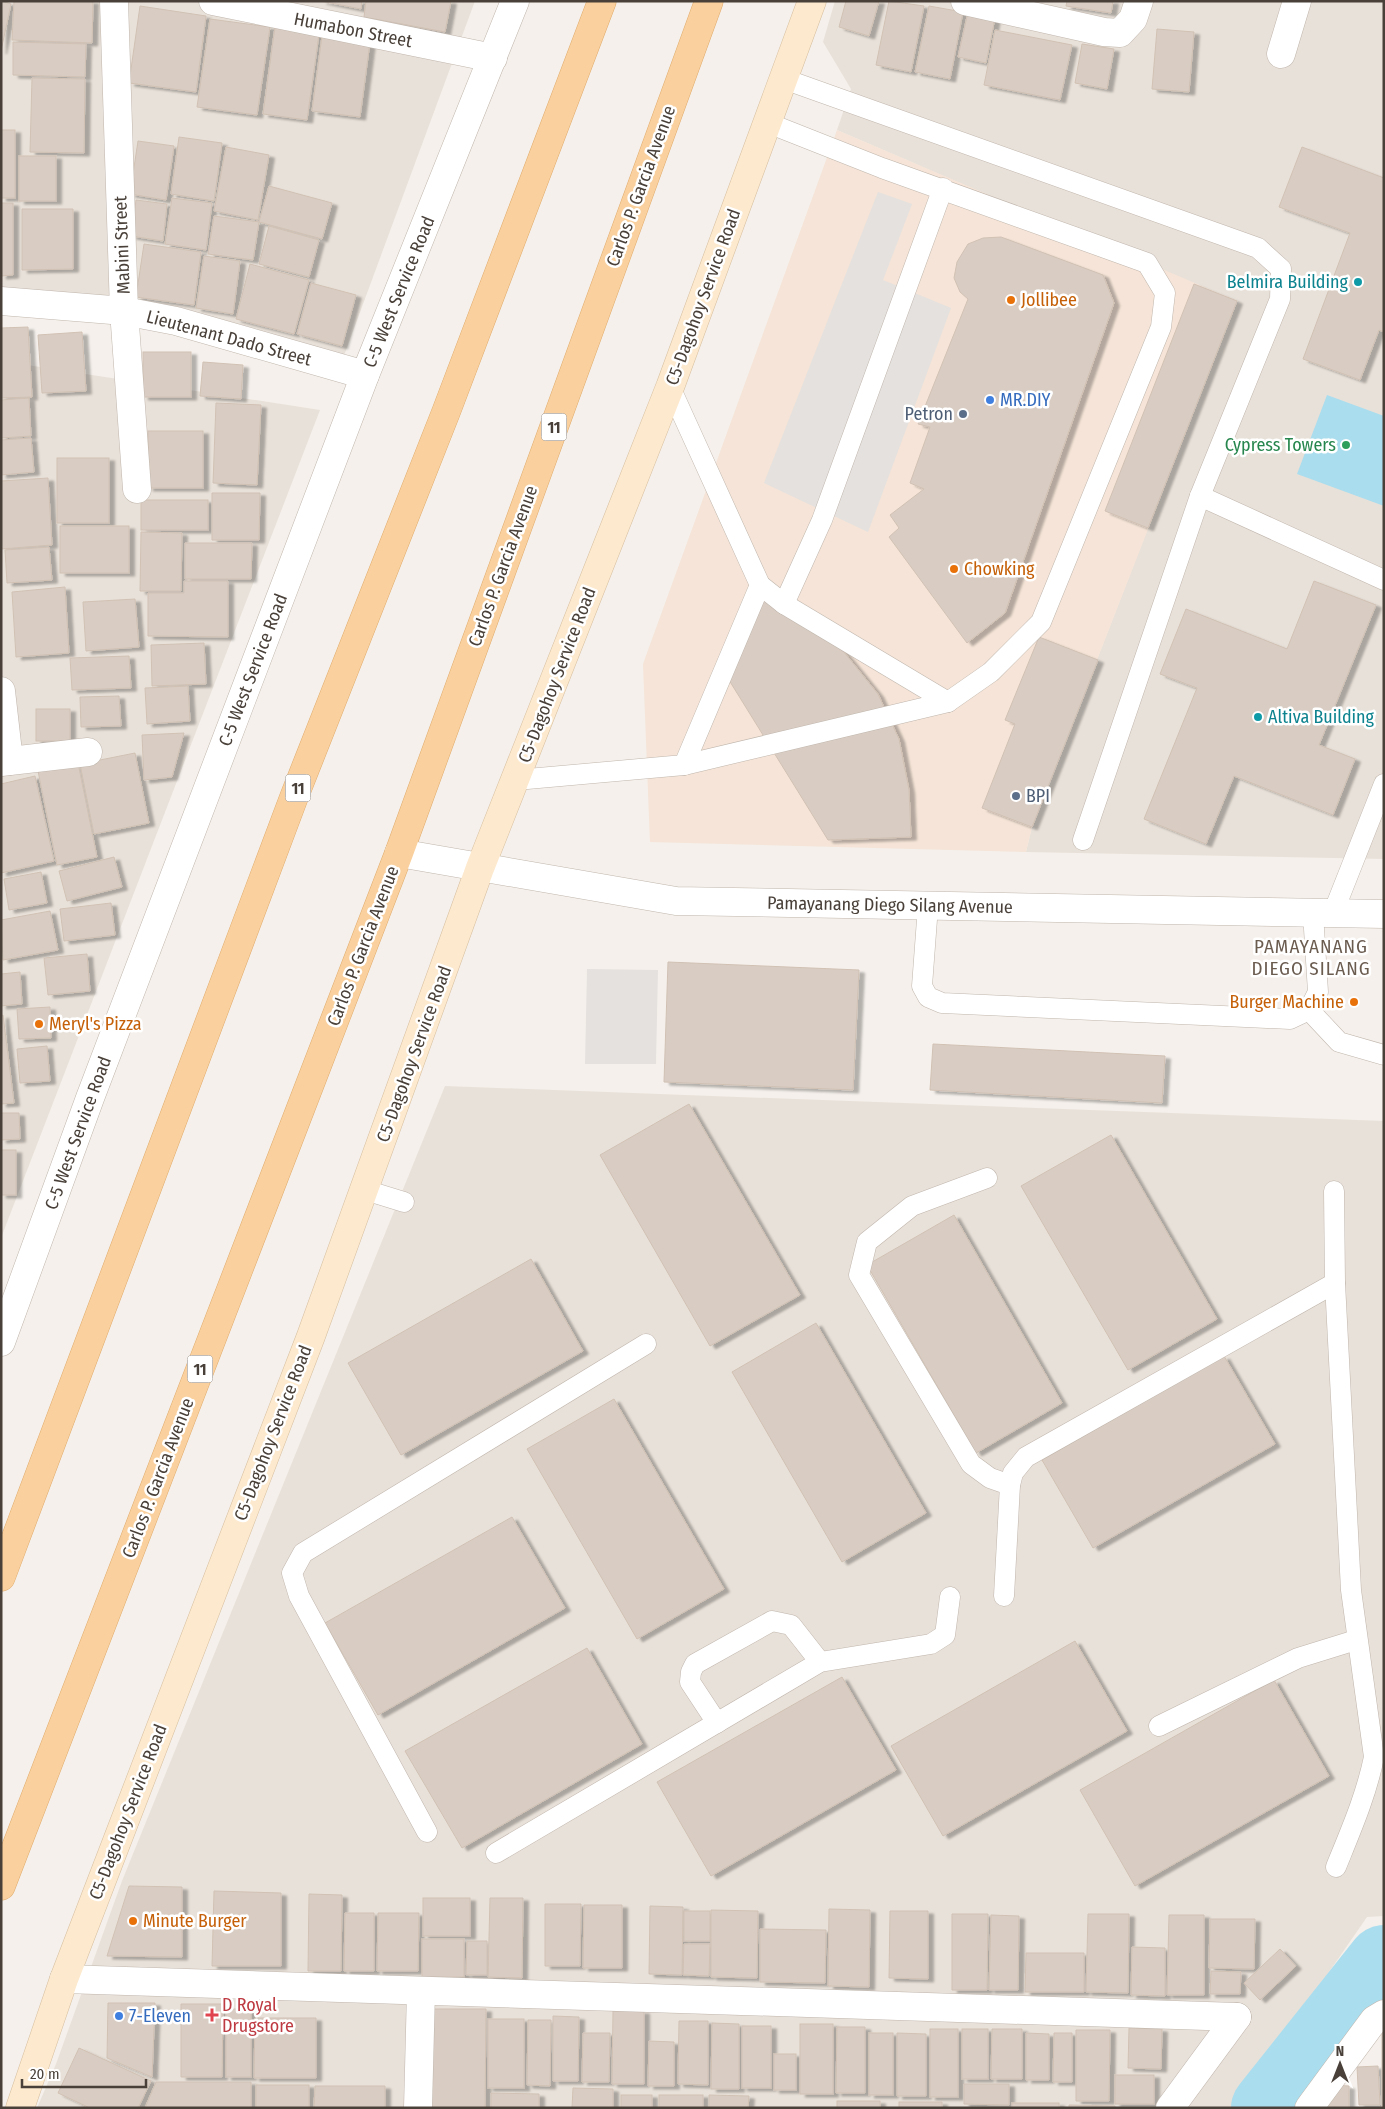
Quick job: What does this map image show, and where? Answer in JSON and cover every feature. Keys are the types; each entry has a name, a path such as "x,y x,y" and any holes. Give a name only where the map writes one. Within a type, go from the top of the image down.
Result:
{"main road":[{"name":"11","path":"1,1577 294,797 446,412 602,1"},
{"name":"Carlos P. Garcia Avenue","path":"1,1886 400,852 709,1"},
{"name":"C5-Dagohoy Service Road","path":"20,2108 64,1979 365,1190 480,868 670,386 812,1"}],"street":[{"name":"Mabini Street","path":"114,1 124,311 137,489"},
{"name":"Humabon Street","path":"212,1 493,58"},
{"name":"C-5 West Service Road","path":"1,1342 90,1098 365,375 515,1"},
{"path":"974,2 1104,32 1120,33 1134,19 1139,1"},
{"path":"1281,54 1297,1"},
{"name":"Lieutenant Dado Street","path":"1,301 124,311 176,321 365,375"},
{"path":"1,691 5,761 88,752"},
{"name":"Pamayanang Diego Silang Avenue","path":"400,852 480,868 676,901 1384,914"},
{"path":"64,1979 1237,2017 1170,2108"},
{"path":"418,2108 421,1991"},
{"path":"1309,2108 1374,2020 1384,2014"}],"lane":[{"path":"784,79 1258,248 1282,269 1280,299 1200,496 1083,840"},
{"path":"516,780 684,765 948,702 991,672 1041,622 1161,327 1165,293 1147,262 943,188 882,168 768,123"},
{"path":"784,604 822,520 943,188"},
{"path":"670,386 760,585 784,604 948,702"},
{"path":"1200,496 1384,580"},
{"path":"684,765 760,585"},
{"path":"928,906 922,986 928,997 942,1003 1290,1020 1309,1010 1318,992 1323,913 1384,784"},
{"path":"1309,1010 1339,1042 1384,1055"},
{"path":"987,1178 912,1206 867,1242 859,1275 971,1464 990,1478 1010,1486"},
{"path":"365,1190 404,1202"},
{"path":"1334,1191 1335,1283 1351,1590 1356,1640 1374,1757 1368,1784 1352,1832 1336,1867"},
{"path":"1004,1596 1010,1486 1013,1473 1026,1457 1335,1283"},
{"path":"427,1832 299,1596 292,1573 302,1553 646,1344"},
{"path":"496,1853 820,1662 931,1644 945,1635 950,1597"},
{"path":"717,1722 690,1682 691,1672 695,1664 772,1621 791,1625 820,1662"},
{"path":"1159,1726 1298,1658 1356,1640"}],"shaded area":[{"path":"1,1 475,1 342,361 1,306"},
{"name":"Cypress Towers","path":"835,1 1384,1 1384,859 1026,852 1032,827 1148,528 1194,284 837,130 851,89 823,42"},
{"name":"Petron","path":"837,130 1237,301 1032,827 1026,852 650,842 643,664"},
{"path":"878,192 912,204 883,280 951,308 868,532 764,483"},
{"path":"1,361 320,410 1,1238"},
{"path":"587,969 658,970 656,1064 585,1064"},
{"path":"445,1086 1384,1121 1384,1916 1367,1917 1235,2108 37,2108 56,2064 122,1881"}],"water":[{"name":"Cypress Towers","path":"1327,395 1384,416 1384,506 1297,474"}],"building":[{"path":"1,1 11,4 1,51"},
{"path":"14,1 93,1 92,43 12,40"},
{"path":"321,1 362,1 361,9"},
{"path":"366,1 451,1 445,32 364,17"},
{"path":"846,1 879,1 869,36 839,27"},
{"path":"889,1 924,6 911,72 876,65"},
{"path":"1067,1 1113,1 1111,13 1066,6"},
{"path":"140,6 206,16 196,92 129,83"},
{"path":"929,6 963,12 950,79 915,72"},
{"path":"968,12 995,18 986,63 958,57"},
{"path":"210,19 270,27 257,115 197,107"},
{"path":"275,27 319,34 307,120 263,114"},
{"path":"1157,29 1194,32 1189,92 1152,89"},
{"path":"995,30 1072,45 1060,100 984,85"},
{"path":"322,36 370,42 360,117 312,111"},
{"path":"13,42 86,44 85,77 13,75"},
{"path":"1082,44 1114,49 1107,89 1075,83"},
{"path":"32,78 85,79 84,153 30,152"},
{"path":"1,130 15,130 15,198 1,198"},
{"path":"179,137 222,143 214,201 171,194"},
{"path":"138,141 174,146 166,200 130,194"},
{"path":"226,147 269,155 258,220 214,211"},
{"name":"Belmira Building","path":"1302,147 1384,178 1384,332 1379,330 1360,380 1303,359 1350,233 1279,207"},
{"path":"19,156 56,156 56,201 19,201"},
{"path":"269,186 332,203 322,239 259,222"},
{"path":"172,198 212,203 206,250 165,244"},
{"path":"136,200 167,204 163,241 131,236"},
{"path":"1,203 13,203 13,275 1,276"},
{"path":"22,209 73,209 73,269 22,270"},
{"path":"214,216 259,222 253,260 208,254"},
{"path":"269,226 319,240 309,277 259,264"},
{"path":"1001,237 1103,275 1114,303 1005,613 967,643 889,537 899,528 890,515 924,489 910,483 930,427 918,424 968,299 960,292 954,278 957,262 968,244 983,238"},
{"path":"144,244 201,252 194,305 136,297"},
{"path":"204,256 240,261 233,314 196,308"},
{"path":"250,264 309,280 294,334 236,319"},
{"path":"311,283 356,295 342,346 297,334"},
{"path":"1194,284 1237,301 1148,528 1105,511"},
{"path":"28,327 32,397 1,398 1,328"},
{"path":"82,332 86,391 42,393 38,335"},
{"path":"143,352 191,352 191,397 143,397"},
{"path":"203,362 243,365 241,399 200,396"},
{"path":"29,398 31,436 1,438 1,400"},
{"path":"216,403 261,405 257,485 213,483"},
{"path":"148,431 203,431 203,488 148,488"},
{"path":"31,438 34,472 1,475 1,440"},
{"path":"57,458 109,458 109,523 57,523"},
{"path":"48,478 52,545 1,549 1,481"},
{"path":"212,493 260,493 259,540 212,540"},
{"path":"141,500 208,500 208,530 141,530"},
{"path":"60,526 129,526 129,573 60,573"},
{"path":"141,532 182,533 181,591 140,591"},
{"path":"185,543 252,543 251,579 185,579"},
{"path":"49,547 52,580 7,583 5,550"},
{"path":"184,581 228,581 228,637 148,636 148,593 184,593"},
{"name":"Altiva Building","path":"1314,581 1376,605 1319,745 1355,759 1333,815 1234,776 1206,844 1144,819 1197,688 1160,674 1186,609 1287,649"},
{"path":"65,587 69,653 16,657 12,592"},
{"path":"135,599 139,647 86,651 83,602"},
{"path":"761,599 805,622 844,652 878,694 899,739 909,790 911,837 828,840 724,672"},
{"path":"1039,637 1098,660 1032,827 982,808 1015,724 1005,720"},
{"path":"204,643 206,684 152,686 151,645"},
{"path":"129,656 131,688 72,690 70,658"},
{"path":"188,686 190,721 147,724 145,688"},
{"path":"119,696 121,726 81,727 80,697"},
{"path":"36,709 70,709 70,741 36,741"},
{"path":"184,733 172,777 144,780 142,735"},
{"path":"135,753 149,823 94,834 80,764"},
{"path":"78,763 97,857 57,865 38,771"},
{"path":"35,776 54,861 1,873 1,784"},
{"path":"114,857 122,887 67,901 59,871"},
{"path":"41,872 47,903 9,910 4,879"},
{"path":"111,903 115,935 64,941 60,909"},
{"path":"50,911 58,950 3,960 1,920"},
{"path":"87,954 90,991 48,995 44,958"},
{"path":"668,962 859,970 853,1090 664,1082"},
{"path":"20,972 22,1004 1,1006 1,974"},
{"path":"50,1007 51,1038 19,1039 17,1009"},
{"path":"3,1015 14,1103 1,1104 1,1016"},
{"path":"933,1044 1165,1056 1162,1103 930,1090"},
{"path":"47,1046 50,1081 20,1083 17,1049"},
{"path":"689,1104 800,1295 710,1346 600,1155"},
{"path":"1,1113 19,1113 20,1139 1,1140"},
{"path":"1111,1135 1217,1319 1128,1370 1021,1186"},
{"path":"1,1150 16,1150 16,1195 1,1195"},
{"path":"954,1215 1062,1403 976,1453 867,1265"},
{"path":"531,1259 583,1351 401,1455 348,1363"},
{"path":"816,1323 926,1513 842,1562 732,1372"},
{"path":"1224,1356 1275,1444 1093,1548 1042,1460"},
{"path":"614,1399 724,1589 637,1639 527,1449"},
{"path":"512,1517 565,1608 378,1715 325,1623"},
{"path":"1075,1641 1127,1731 943,1836 891,1746"},
{"path":"587,1648 642,1744 462,1848 405,1751"},
{"path":"842,1677 896,1770 711,1876 657,1782"},
{"path":"1274,1680 1329,1776 1135,1886 1080,1790"},
{"path":"129,1886 182,1887 182,1957 107,1956"},
{"path":"214,1891 281,1893 281,1966 212,1966"},
{"path":"309,1894 342,1895 341,1971 308,1971"},
{"path":"423,1898 470,1898 470,1936 423,1936"},
{"path":"490,1898 523,1898 522,1978 488,1977"},
{"path":"545,1904 581,1904 580,1966 545,1966"},
{"path":"584,1905 622,1905 622,1968 583,1968"},
{"path":"650,1906 683,1907 682,1975 649,1974"},
{"path":"829,1909 870,1910 869,1987 828,1986"},
{"path":"711,1910 758,1911 757,1978 711,1977"},
{"path":"684,1911 710,1911 710,1941 684,1941"},
{"path":"890,1911 928,1911 928,1979 889,1978"},
{"path":"345,1913 374,1913 374,1971 344,1971"},
{"path":"378,1913 419,1913 418,1971 377,1971"},
{"path":"952,1914 988,1914 987,1990 952,1990"},
{"path":"1088,1914 1129,1914 1128,1993 1086,1992"},
{"path":"991,1915 1019,1916 1018,1990 989,1990"},
{"path":"1169,1915 1204,1915 1204,1995 1167,1995"},
{"path":"1210,1919 1255,1919 1254,1969 1209,1968"},
{"path":"760,1929 826,1930 825,1983 760,1982"},
{"path":"422,1939 464,1939 464,1977 422,1977"},
{"path":"467,1941 487,1941 487,1975 466,1975"},
{"path":"684,1944 710,1944 709,1976 683,1975"},
{"path":"1132,1947 1165,1948 1165,1996 1131,1995"},
{"path":"1280,1949 1296,1966 1260,2000 1244,1983"},
{"path":"1026,1953 1084,1953 1084,1992 1025,1992"},
{"path":"1211,1971 1241,1972 1240,1994 1210,1994"},
{"path":"108,2003 155,2003 152,2077 107,2058"},
{"path":"181,2004 223,2004 222,2077 181,2077"},
{"path":"226,2009 251,2009 251,2077 226,2077"},
{"path":"432,2009 486,2009 485,2108 431,2108"},
{"path":"613,2011 644,2011 644,2084 612,2084"},
{"path":"553,2016 579,2017 578,2081 553,2081"},
{"path":"255,2018 316,2018 316,2078 254,2078"},
{"path":"488,2019 524,2019 524,2088 488,2088"},
{"path":"528,2020 551,2020 550,2086 527,2085"},
{"path":"679,2021 708,2021 708,2085 678,2084"},
{"path":"712,2023 739,2024 739,2089 711,2089"},
{"path":"800,2024 833,2024 833,2094 800,2094"},
{"path":"742,2026 771,2026 771,2088 742,2088"},
{"path":"837,2027 865,2027 865,2093 836,2093"},
{"path":"1129,2028 1162,2029 1161,2069 1128,2068"},
{"path":"930,2029 958,2029 958,2097 930,2097"},
{"path":"962,2029 988,2029 988,2079 962,2079"},
{"path":"992,2029 1022,2029 1022,2079 991,2079"},
{"path":"1076,2030 1110,2030 1109,2101 1076,2101"},
{"path":"1382,2031 1384,2031 1384,2108 1382,2108"},
{"path":"583,2033 610,2033 609,2082 582,2082"},
{"path":"869,2033 893,2033 893,2095 869,2095"},
{"path":"897,2033 926,2034 926,2096 897,2096"},
{"path":"1026,2033 1049,2034 1049,2080 1026,2080"},
{"path":"1054,2033 1072,2033 1072,2082 1053,2082"},
{"path":"649,2041 674,2042 674,2086 648,2086"},
{"path":"79,2048 151,2081 138,2108 90,2108 58,2093"},
{"path":"774,2054 796,2054 796,2090 774,2090"},
{"path":"1378,2066 1380,2105 1359,2105 1357,2067"},
{"path":"1115,2075 1154,2075 1154,2104 1115,2104"},
{"path":"156,2082 251,2082 251,2108 145,2108"},
{"path":"964,2084 1009,2084 1009,2105 964,2104"},
{"path":"256,2085 309,2085 309,2108 256,2108"},
{"path":"1331,2085 1349,2086 1349,2108 1313,2108"},
{"path":"315,2086 385,2086 385,2108 314,2108"},
{"path":"573,2088 613,2089 613,2108 572,2108"},
{"path":"491,2093 539,2094 539,2108 491,2108"},
{"path":"621,2095 652,2095 652,2108 621,2108"},
{"path":"659,2095 703,2095 703,2108 659,2108"},
{"path":"709,2095 749,2096 748,2108 709,2108"},
{"path":"837,2101 880,2101 880,2108 837,2108"},
{"path":"899,2102 942,2102 942,2108 899,2108"},
{"path":"1012,2103 1059,2103 1059,2108 1012,2108"},
{"path":"1069,2105 1115,2106 1115,2108 1069,2108"}],"waterway":[{"path":"1268,2108 1384,1962"}],"place":[{"name":"Belmira Building","path":"1358,282"},
{"name":"Jollibee","path":"1011,300"},
{"name":"MR.DIY","path":"990,400"},
{"name":"Petron","path":"963,414"},
{"name":"Cypress Towers","path":"1346,445"},
{"name":"Chowking","path":"954,569"},
{"name":"Altiva Building","path":"1258,717"},
{"name":"BPI","path":"1016,796"},
{"name":"Burger Machine","path":"1354,1002"},
{"name":"Meryl's Pizza","path":"39,1024"},
{"name":"Minute Burger","path":"133,1921"},
{"name":"D Royal Drugstore","path":"212,2015"},
{"name":"7-Eleven","path":"119,2016"}],"district":[{"name":"PAMAYANANG DIEGO SILANG","path":"1311,957"}]}
